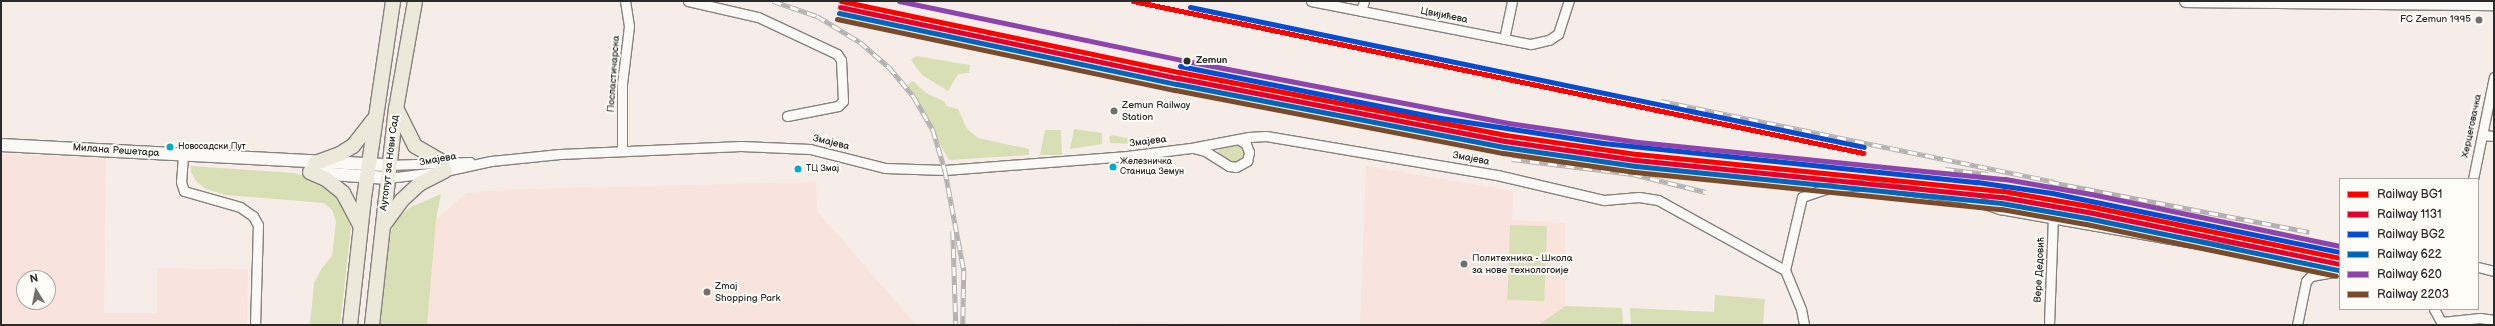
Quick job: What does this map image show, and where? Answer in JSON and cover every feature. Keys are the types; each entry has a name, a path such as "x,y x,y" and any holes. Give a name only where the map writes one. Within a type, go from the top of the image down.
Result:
{"main road":[{"name":"Аутопут за Нови Сад","path":"350,325 360,226 393,1"},
{"name":"Аутопут за Нови Сад","path":"372,325 396,110 415,1"},
{"path":"382,228 414,188 444,167 415,146 396,110"},
{"path":"360,226 343,193 312,168 353,146 364,135 376,115"}],"street":[{"name":"Посластичарска","path":"622,150 622,90 629,26 625,1"},
{"path":"688,1 758,17 837,54 841,60 843,101 838,106 787,116"},
{"name":"Цвијићева","path":"1311,1 1361,12 1531,44 1549,40 1560,31 1569,1"},
{"path":"1361,12 1364,1"},
{"path":"1504,39 1512,1"},
{"path":"2186,1 2494,4"},
{"name":"Херцеговачка","path":"2472,178 2494,77"},
{"path":"2482,135 2494,136"},
{"name":"Змајева","path":"388,171 622,150 741,146 798,147 885,168 931,170 1097,159 1191,148 1238,139 1266,136 1489,174 1604,200 1651,198 1785,270"},
{"path":"1248,147 1266,136"},
{"path":"1191,148 1216,157 1229,166 1241,166 1249,156 1248,147 1238,139"},
{"path":"1216,157 1216,150 1222,142"},
{"name":"Милана Решетара","path":"1,145 280,161 312,168 388,171"},
{"path":"183,155 181,182 184,191 240,207 253,216 258,225 255,325"},
{"path":"1804,325 1801,309 1785,270 1802,197 1828,188 1865,185 1933,192 1966,198 2000,209 2053,217 2339,270"},
{"name":"Вере Дедовић","path":"2048,325 2053,217"},
{"path":"2479,267 2494,271"},
{"path":"2297,325 2306,280 2311,276 2339,270"},
{"path":"2435,310 2443,324 2476,318 2494,320"}],"shaded area":[{"path":"1,154 106,158 104,313 157,313 157,268 248,269 247,325 1,325"},
{"name":"Политехника - Школа за нове технологоије","path":"1366,166 1513,191 1512,220 1565,223 1565,306 1538,325 1360,325"},
{"name":"Zmaj Shopping Park","path":"816,182 817,211 916,325 425,325 436,220 466,193 520,189"},
{"path":"1119,322 1251,324 1251,325 1119,325"}],"green space":[{"path":"916,56 970,65 969,73 958,74 948,91 922,75 911,60"},
{"path":"913,81 926,93 945,102 946,106 958,109 967,129 978,138 1029,149 1029,155 949,160 907,85"},
{"path":"1074,129 1102,133 1102,144 1070,149"},
{"path":"1045,130 1061,130 1062,155 1040,155"},
{"path":"1112,135 1135,140 1162,138 1135,144 1110,143 1109,137"},
{"path":"1238,142 1246,151 1243,161 1231,164 1218,155 1218,150 1224,145"},
{"path":"191,166 294,173 319,181 332,192 342,203 351,227 340,325 310,325 314,283 322,268 332,256 336,221 332,210 324,203 226,195 206,189 196,181 191,172"},
{"path":"441,194 436,220 427,325 380,325 389,240 395,221 409,208"},
{"path":"1510,225 1547,226 1544,301 1507,300"},
{"path":"1715,295 1765,299 1763,325 1631,325 1630,308 1714,312"},
{"path":"1565,306 1622,308 1623,325 1538,325"}],"railway":[{"path":"773,1 817,16 860,42 889,67 914,97 933,130 945,170 964,271 963,325"},
{"path":"1661,101 2055,182"},
{"path":"1512,159 1633,174 1706,192"},
{"path":"1945,169 1988,174"},
{"path":"2050,182 2309,232"},
{"path":"953,231 956,325"}],"rail line":[{"name":"BG1","path":"841,1 1179,72 1506,135 1637,154 2003,191 2089,206 2339,258"},
{"name":"620","path":"899,1 1181,60 1508,123 1638,142 2005,179 2091,194 2339,246"},
{"name":"BG1","path":"1133,1 1863,153"},
{"name":"1131","path":"840,7 1178,78 1505,141 1636,160 2002,197 2088,212 2339,264"},
{"name":"BG2","path":"1190,7 1864,147"},
{"name":"622","path":"839,13 1177,84 1504,147 1636,166 2001,203 2087,218 2338,270"},
{"name":"2203","path":"837,19 1175,90 1503,153 1635,172 2001,209 2086,224 2336,276"},
{"name":"BG2","path":"1180,66 1435,117 1603,143 1977,182 2052,193 2339,252"}],"place":[{"name":"FC Zemun 1995","path":"2479,20"},
{"name":"Zemun","path":"1187,61"},
{"name":"Zemun Railway Station","path":"1114,111"},
{"name":"Новосадски Пут","path":"170,147"},
{"name":"Железничка Станица Земун","path":"1113,167"},
{"name":"ТЦ Змај","path":"798,169"},
{"name":"Политехника - Школа за нове технологоије","path":"1464,264"},
{"name":"Zmaj Shopping Park","path":"707,292"}]}
